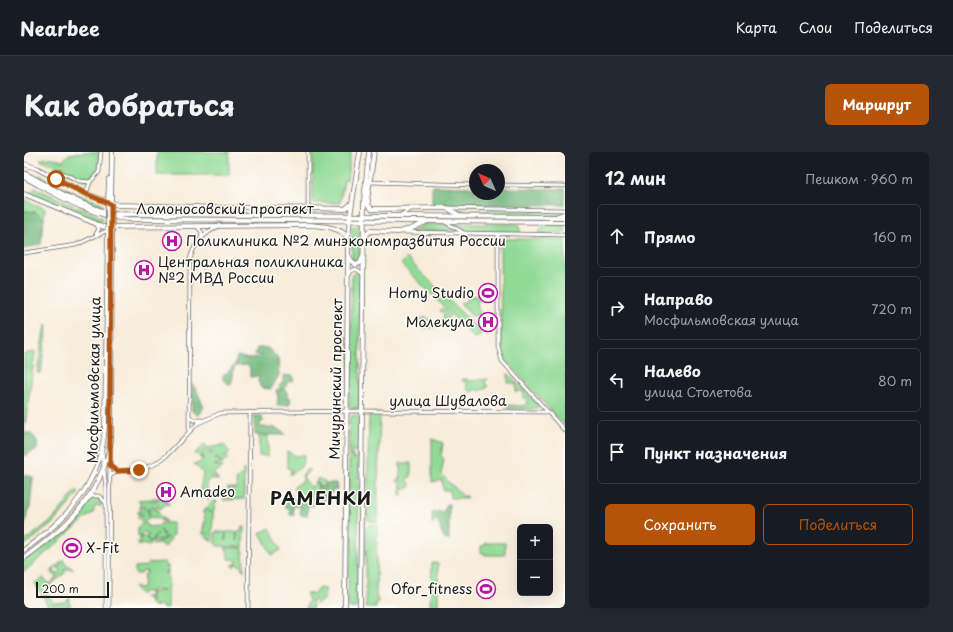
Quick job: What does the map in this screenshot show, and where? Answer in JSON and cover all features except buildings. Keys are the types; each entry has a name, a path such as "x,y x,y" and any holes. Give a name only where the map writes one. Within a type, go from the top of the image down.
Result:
{"main road":[{"name":"Мосфильмовская улица","path":"110,445 108,380 111,152"},
{"name":"Мичуринский проспект","path":"345,608 348,240 349,218 360,152"},
{"name":"Мичуринский проспект","path":"360,608 364,183 369,152"},
{"path":"364,218 368,200 374,152"},
{"path":"24,164 86,194 110,203 143,206 198,207 217,215"},
{"path":"24,173 102,213"},
{"path":"24,178 82,208 102,213"},
{"path":"24,194 97,225 110,228 304,225 323,226 339,230 346,235 348,240"},
{"path":"368,200 368,206 372,208 447,208 463,217"},
{"path":"289,216 308,208 344,209 352,202"},
{"name":"Ломоносовский проспект","path":"102,213 128,215 217,215 349,218"},
{"name":"Ломоносовский проспект","path":"102,213 128,219 325,220 349,218"},
{"path":"349,218 565,218"},
{"path":"349,218 359,221 364,218 428,221 565,222"},
{"path":"211,220 240,225"},
{"path":"304,225 325,220"},
{"path":"364,238 369,231 398,232 411,230 428,221"},
{"path":"348,254 352,262 356,265 360,263 364,255"},
{"name":"Мосфильмовская улица","path":"102,451 108,380"},
{"path":"24,558 64,527 86,501 103,469 110,445"},
{"path":"24,550 50,531 75,506 94,471 102,451"}],"street":[{"path":"86,194 90,182 99,172 101,152"},
{"path":"198,207 308,208 308,152"},
{"path":"56,179 59,171 79,181 90,182"},
{"path":"370,182 469,185"},
{"path":"505,185 565,186"},
{"path":"447,208 565,210"},
{"path":"396,217 411,209"},
{"path":"553,217 565,213"},
{"path":"443,221 467,234"},
{"path":"96,235 99,229 97,225"},
{"path":"198,227 202,233 201,239"},
{"path":"188,432 190,260 191,254 201,239 217,227"},
{"path":"24,253 76,245 110,228"},
{"path":"398,232 498,235 565,235"},
{"path":"498,235 498,346 502,361 565,431"},
{"path":"348,276 351,271 356,269 361,272 363,276"},
{"path":"248,608 250,412"},
{"name":"улица Шувалова","path":"205,419 221,413 250,412 549,412"},
{"path":"188,415 193,420 205,419"},
{"path":"110,476 117,471 139,470 155,464 166,456 188,432 205,419"},
{"name":"Мосфильмовская улица","path":"109,608 110,445"},
{"name":"Мосфильмовская улица","path":"102,451 106,503 106,608"},
{"path":"110,465 117,471"},
{"path":"86,501 96,495 101,497 106,503"}],"green space":[{"path":"99,152 96,173 85,180 40,160 45,158 49,159 50,157 63,161 69,154"},
{"path":"157,152 229,152 229,175 157,175"},
{"path":"313,152 351,152 347,180 344,180 340,203 313,203"},
{"path":"40,175 79,195 102,203 104,208 102,209 81,201 39,178"},
{"path":"432,186 469,187 469,200 505,200 505,188 565,189 565,205 432,204"},
{"path":"35,188 104,219 98,224 31,195 31,192"},
{"path":"24,199 45,209 44,219 28,211 24,211"},
{"path":"454,210 565,211 565,216 465,216"},
{"path":"24,211 35,212 44,219 41,244 24,249"},
{"path":"423,224 446,224 458,231 414,231"},
{"path":"455,224 518,224 521,233 466,232"},
{"path":"544,224 565,225 565,233 538,234"},
{"path":"352,226 359,226 360,259 357,263 352,259"},
{"path":"565,239 565,426 509,364 501,350 500,243 502,240"},
{"path":"407,258 439,290 433,296 401,264"},
{"path":"356,271 360,275 360,404 356,409 351,409 349,406 352,275"},
{"path":"441,292 482,333 475,339 435,298"},
{"path":"468,296 482,296 482,300 477,301 479,315 472,316 460,303 467,301"},
{"path":"442,308 450,316 439,327 421,328 421,318 428,318 434,324 440,321 444,315 440,311"},
{"path":"45,325 47,326 41,373 37,373"},
{"path":"257,348 268,348 278,359 279,375 271,389 261,388 258,381 259,376 250,377 250,368 247,365 235,366 230,385 223,380 223,376 235,365 237,356 249,359 255,357 259,359 261,357 255,354"},
{"path":"35,352 24,433 24,354"},
{"path":"508,373 538,405 537,409 508,409 508,405 523,406 527,403 526,398 523,398 523,391 517,391 516,393 516,383 508,383"},
{"path":"283,375 293,376 293,381 288,381 285,389 291,400 289,405 277,406 278,397 276,390 282,390 279,386 283,382"},
{"path":"462,379 467,379 467,381 488,379 485,382 488,387 480,391 477,389 471,392 467,389 466,382 462,381"},
{"path":"192,384 204,406 201,413 197,415 192,411"},
{"path":"369,413 380,413 377,522 367,519"},
{"path":"357,415 359,418 358,586 356,608 348,608 349,454 352,454 354,459 356,459 358,451 349,451 349,420 351,416"},
{"path":"253,416 262,416 263,422 260,422 260,427 271,427 280,430 285,435 255,435"},
{"path":"24,433 30,433 34,436 37,442 37,449 24,456"},
{"path":"259,436 268,436 268,456 259,456"},
{"path":"432,439 443,443 441,456 444,459 441,474 463,496 467,496 467,498 450,498 450,490 443,490 442,480 432,482"},
{"path":"205,444 210,452 212,451 209,448 210,447 220,446 223,444 229,451 228,456 224,455 228,459 223,464 213,453 210,454 216,459 214,461 217,459 222,464 214,465 223,467 210,476 212,478 215,475 219,480 211,478 207,483 207,496 210,499 208,501 200,491 203,473 194,464 199,463 202,460 202,454 201,459 197,454 194,454 200,449 203,452 204,450 201,447"},
{"path":"287,451 296,456 305,455 301,467 290,475 291,469 287,468"},
{"path":"400,463 411,463 411,477 407,478 408,482 410,483 410,488 404,488 402,495 400,495 401,481 397,482 398,479 402,478 400,478"},
{"path":"306,470 310,470 303,477 311,487 317,481 317,478 325,481 324,487 319,487 319,482 318,493 327,494 327,500 322,500 322,503 313,504 314,506 308,506 304,498 301,498 294,490 294,487 304,480 302,476"},
{"path":"244,473 244,499 223,500 228,494 231,499 232,494 227,488 237,488 236,480"},
{"path":"24,475 33,477 30,507 24,527"},
{"path":"317,481 319,487 324,487 325,483 336,483 337,490 332,490 332,493 321,496 318,493"},
{"path":"77,490 79,493 52,524 24,546 24,542 53,519"},
{"path":"289,492 295,500 306,501 308,505 307,516 300,515 300,506 293,506 294,515 290,515 290,509 285,507 287,499 295,502 290,498"},
{"path":"95,498 102,501 101,506 95,506 93,514 86,518 24,572 24,561 59,536 73,523 91,499"},
{"path":"152,498 154,498 164,498 170,505 166,504 160,509 158,506 155,509 158,510 158,513 166,521 149,517 146,521 141,521 138,518 138,516 143,516 143,514 138,514 138,512 144,510 144,506 140,510 140,502 138,500 150,499 151,501","holes":["154,498 155,501 159,500 154,507 151,507 155,502"]},
{"path":"213,501 217,501 213,513 212,542 206,536 210,532 205,536 202,533 205,532 203,531 205,523 204,514 206,513 202,513 205,509 211,513 206,508"},
{"path":"447,504 449,504 449,540 444,539 437,519 432,524 432,513 444,511"},
{"path":"142,523 146,523 149,527 157,527 161,523 173,523 173,531 170,531 173,532 173,536 170,537 171,539 165,547 162,547 162,544 153,544 167,538 160,529 165,538 152,542 156,535 158,535 157,533 151,542 146,537 149,534 143,532 141,534 142,538 144,536 151,543 150,546 140,544 140,546 138,545 138,542 140,542 140,536 138,536 138,527"},
{"path":"369,525 377,525 376,598 378,599 378,603 376,603 376,608 366,608 366,528"},
{"path":"242,527 244,527 243,547 217,546 215,544 215,532 225,532 226,541 226,532 236,532 237,541 237,532 241,531"},
{"path":"270,528 281,550 272,555 260,533"},
{"path":"485,543 505,543 505,555 485,555 485,553 481,553 481,546 485,546"},
{"path":"225,548 243,548 244,571 237,564 233,567 232,565 237,563 237,560 228,559 228,552"},
{"path":"62,561 65,561 67,567 70,566 73,570 69,569 67,571 65,569 65,573 48,587 50,593 47,587 42,592 49,595 53,603 65,602 70,598 69,602 71,605 68,605 67,607 71,608 52,608 54,605 51,604 49,607 44,599 46,598 45,596 43,597 35,583 43,578 50,584 57,577 52,573 52,570 55,567 54,572 58,574 61,571 59,567 58,569 55,568"},
{"path":"165,562 165,568 168,565 168,570 164,573 168,571 168,608 162,608 162,605 155,605 157,606 154,607 151,604 151,592 164,591 153,589 150,591 150,604 149,600 144,597 149,597 149,592 142,592 141,595 135,589 135,587 143,588 144,575 148,572 143,571 141,574 135,574 135,567 147,566 149,563"},
{"path":"432,563 438,563 438,608 430,608"},
{"path":"318,588 325,589 324,599 316,604 315,600 312,600 313,608 306,608 309,600 306,593 313,594"}],"place":[{"name":"Поликлиника №2 минэкономразвития России","path":"172,241"},
{"name":"Центральная поликлиника №2 МВД России","path":"144,270"},
{"name":"Homy Studio","path":"488,293"},
{"name":"Молекула","path":"488,322"},
{"name":"Amadeo","path":"166,492"},
{"name":"X-Fit","path":"72,548"},
{"name":"Ofor_fitness","path":"486,589"}],"district":[{"name":"РАМЕНКИ","path":"321,499"}],"route":[{"path":"56,179 99,200 111,204 110,465 117,471 139,470"}]}
